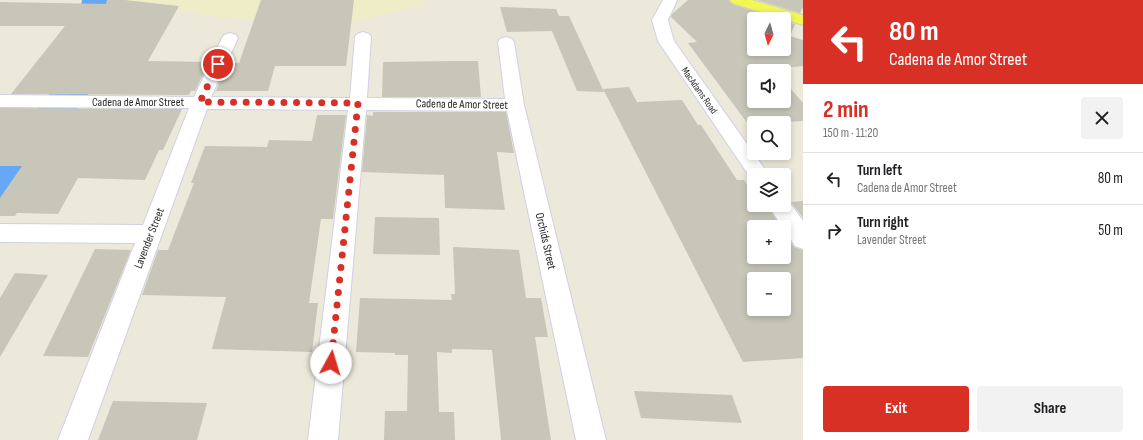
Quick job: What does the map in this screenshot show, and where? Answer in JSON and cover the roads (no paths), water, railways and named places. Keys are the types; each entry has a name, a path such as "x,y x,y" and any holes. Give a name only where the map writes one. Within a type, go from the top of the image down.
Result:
{"main road":[{"path":"737,0 803,20"}],"street":[{"name":"MacAdams Road","path":"670,0 660,20 666,41 754,168"},
{"path":"323,440 358,103 363,37"},
{"name":"Lavender Street","path":"73,440 200,102 230,38"},
{"name":"Orchids Street","path":"506,42 515,105 591,440"},
{"name":"Cadena de Amor Street","path":"0,101 515,105"},
{"path":"785,212 803,239"},
{"path":"0,232 150,234"}],"waterway":[{"path":"0,186 85,73 97,0"}]}
